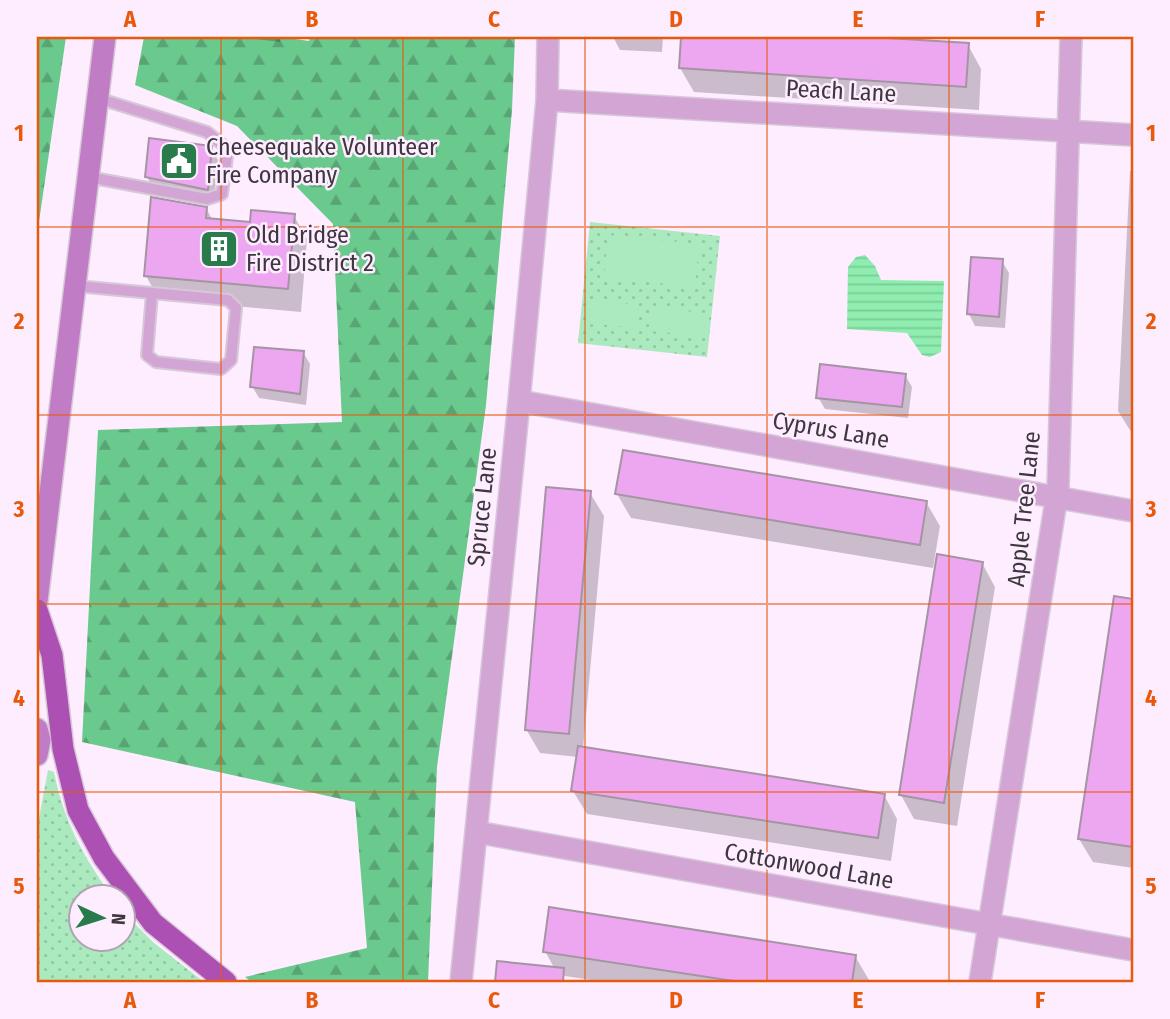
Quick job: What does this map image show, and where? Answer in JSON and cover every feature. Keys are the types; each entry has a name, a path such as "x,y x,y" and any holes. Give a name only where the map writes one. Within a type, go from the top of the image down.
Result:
{"highway":[{"path":"37,610 52,655 63,749 78,810 104,858 153,923 226,982"}],"main road":[{"path":"37,601 46,465 76,286 104,37"},
{"path":"37,729 40,740 37,755"}],"street":[{"name":"Spruce Lane","path":"461,982 547,100 548,37"},
{"name":"Apple Tree Lane","path":"980,982 1057,498 1072,37"},
{"name":"Peach Lane","path":"547,100 1133,135"},
{"name":"Cyprus Lane","path":"519,401 1133,511"},
{"name":"Cottonwood Lane","path":"476,832 1133,950"}],"lane":[{"path":"89,177 207,200 222,194 228,149 207,132 97,98"},
{"path":"76,286 152,293 228,300 236,308 231,359 221,369 156,362 147,355 152,293"}],"shaded area":[{"path":"590,222 720,236 707,357 578,343"},
{"path":"608,235 699,244 695,287 604,277"},
{"path":"865,255 875,266 881,280 944,281 941,352 930,357 922,355 907,333 847,329 848,267 856,257"},
{"path":"587,300 639,305 637,328 585,323"},
{"path":"654,308 706,313 704,336 651,331"},
{"path":"48,770 54,772 69,822 103,883 66,883 66,953 136,953 136,925 154,943 204,982 37,982 37,829"}],"green space":[{"path":"37,37 66,37 37,235"},
{"path":"144,37 282,37 309,41 310,37 515,37 512,110 486,405 437,767 428,982 252,982 245,977 367,948 355,802 82,742 98,430 342,422 333,224 237,126 135,85"}],"building":[{"path":"681,37 871,37 969,43 966,87 679,68"},
{"name":"Cheesequake Volunteer Fire Company","path":"149,138 212,146 208,190 145,177"},
{"name":"Old Bridge Fire District 2","path":"151,197 207,207 206,218 250,222 251,210 295,214 288,289 144,276"},
{"path":"971,257 1003,259 999,317 967,314"},
{"path":"254,347 304,351 300,394 250,387"},
{"path":"820,364 906,374 902,407 816,398"},
{"path":"623,450 927,501 920,545 615,494"},
{"path":"546,487 591,491 569,734 525,730"},
{"path":"937,554 983,562 944,803 899,795"},
{"path":"1114,596 1133,599 1133,847 1078,839"},
{"path":"578,746 885,794 878,838 571,791"},
{"path":"549,907 856,955 852,982 740,982 543,952"},
{"path":"497,961 564,968 563,982 495,982"}],"place":[{"name":"Cheesequake Volunteer Fire Company","path":"179,161"},
{"name":"Old Bridge Fire District 2","path":"219,249"}]}
